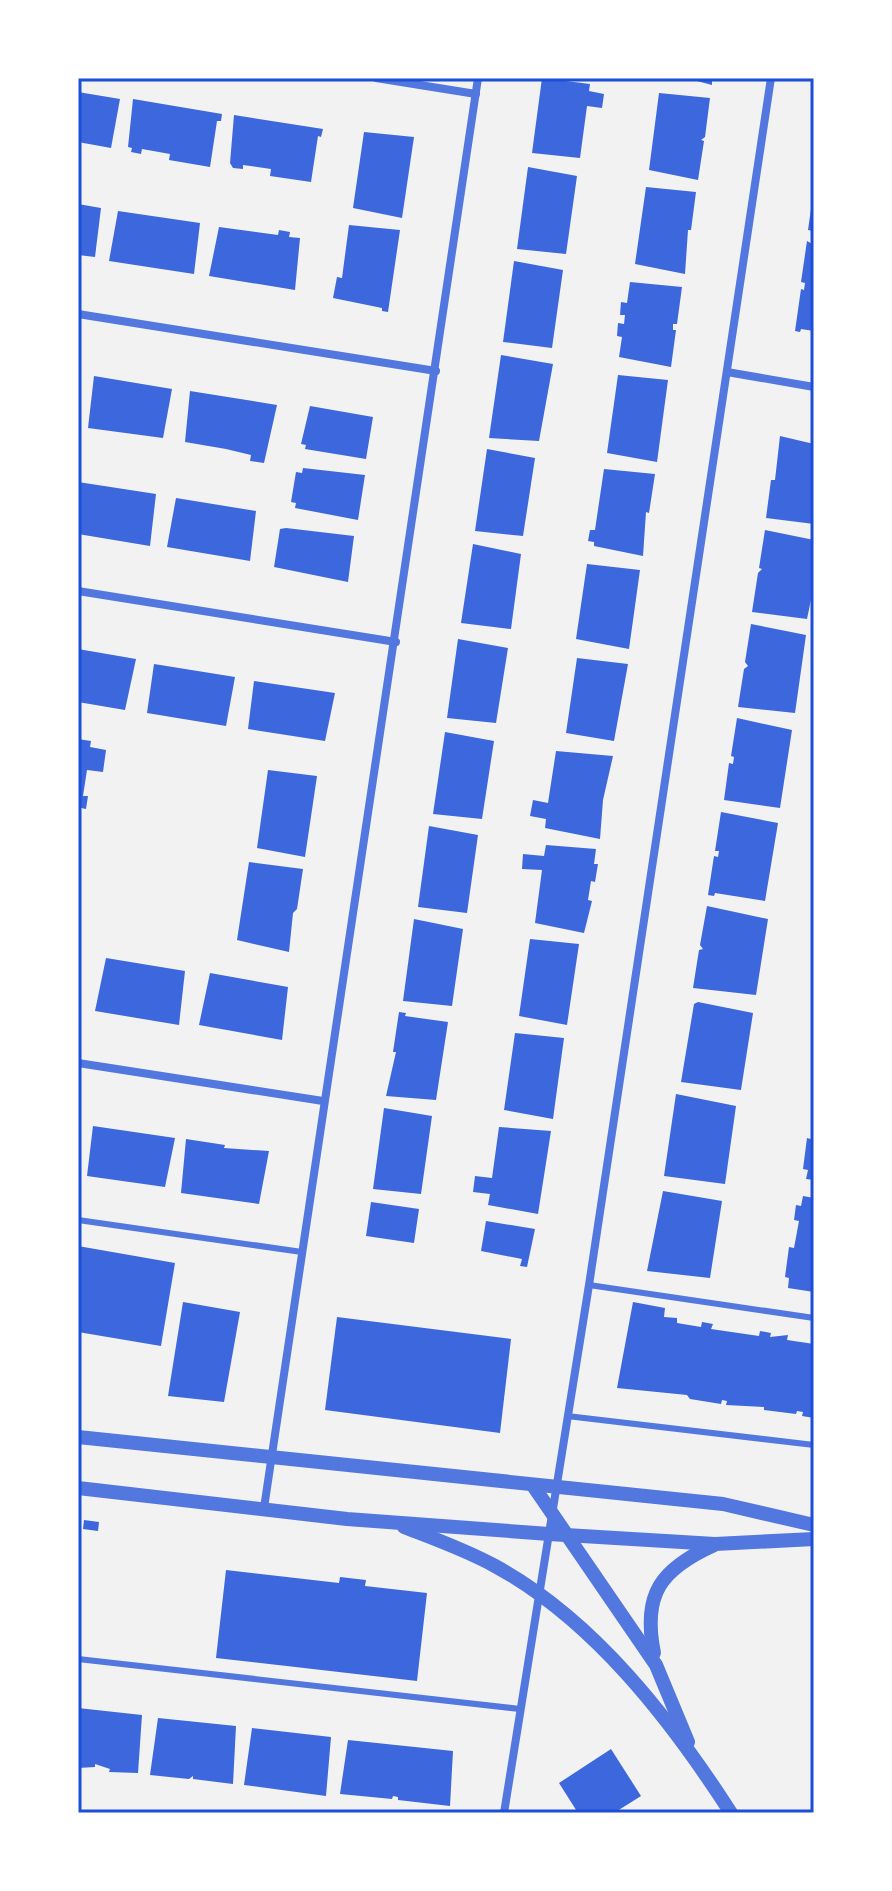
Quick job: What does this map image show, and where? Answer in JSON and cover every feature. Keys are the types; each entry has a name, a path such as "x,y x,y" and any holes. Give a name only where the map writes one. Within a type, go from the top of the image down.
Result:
{"street":[{"path":"376,78 476,94"},
{"path":"264,1508 478,78"},
{"path":"504,1813 589,1285 771,78"},
{"path":"78,314 436,371"},
{"path":"727,372 814,387"},
{"path":"78,591 396,642"},
{"path":"78,1063 323,1101"},
{"path":"78,1437 534,1487 723,1504 814,1525"},
{"path":"534,1487 656,1665 693,1754"},
{"path":"78,1488 393,1523 569,1536 715,1544 814,1539"},
{"path":"393,1523 464,1550 538,1594 600,1647 693,1754 731,1813"},
{"path":"656,1665 649,1615 660,1583 687,1557 715,1544"}],"lane":[{"path":"78,1220 302,1252"},
{"path":"589,1285 814,1318"},
{"path":"567,1416 814,1445"},
{"path":"78,1659 520,1709"}],"building":[{"path":"542,78 590,84 589,91 604,94 602,108 587,106 580,158 532,153"},
{"path":"712,78 712,85 693,80"},
{"path":"78,92 120,99 111,148 78,142"},
{"path":"659,93 710,98 705,137 701,140 704,141 698,180 649,170"},
{"path":"133,99 222,114 221,121 217,121 210,167 169,160 170,154 142,149 141,154 131,152 132,148 128,147"},
{"path":"234,115 323,129 321,137 318,136 311,182 270,176 271,169 243,165 243,169 233,168 230,163"},
{"path":"364,132 414,137 402,218 353,208"},
{"path":"528,167 577,176 566,254 517,249"},
{"path":"646,187 696,192 691,230 688,230 685,274 635,264"},
{"path":"814,202 814,231 808,230"},
{"path":"78,204 101,208 95,257 78,255"},
{"path":"118,211 200,223 194,274 109,261"},
{"path":"349,225 400,230 388,312 333,298 337,277 342,278"},
{"path":"219,227 278,235 279,230 290,232 289,237 300,238 295,290 209,276"},
{"path":"807,241 814,245 814,331 801,329 800,332 795,331 801,289 804,290 805,283 801,282"},
{"path":"514,261 563,270 552,348 503,342"},
{"path":"630,282 682,287 677,324 673,324 673,330 676,330 671,367 619,357 622,337 617,336 618,323 624,324 625,315 620,315 621,302 627,303"},
{"path":"501,355 553,364 539,441 489,438"},
{"path":"618,375 668,380 657,462 607,453"},
{"path":"94,376 172,389 163,438 88,428"},
{"path":"190,391 277,405 264,463 250,461 251,455 185,442"},
{"path":"310,406 373,417 366,459 305,449 306,445 301,444"},
{"path":"780,436 814,444 814,524 766,518 771,480 775,480"},
{"path":"487,449 535,458 523,536 475,531"},
{"path":"303,468 365,475 358,520 295,508 296,503 291,502 296,472 302,473"},
{"path":"604,469 655,474 649,513 646,512 643,556 594,546 594,542 588,541 590,530 595,530"},
{"path":"78,482 156,494 150,546 78,534"},
{"path":"176,498 256,511 250,561 167,547"},
{"path":"280,529 354,536 348,582 274,567"},
{"path":"765,530 814,540 814,585 807,619 752,612 758,573 762,569 759,568"},
{"path":"473,544 521,554 511,629 461,623"},
{"path":"587,564 640,570 629,649 576,639"},
{"path":"751,624 806,635 795,713 738,707 744,669 748,666 745,662"},
{"path":"458,639 508,648 496,723 447,718"},
{"path":"78,649 136,659 125,710 78,702"},
{"path":"577,658 628,664 614,741 566,733"},
{"path":"154,664 235,677 226,726 147,713"},
{"path":"254,681 335,693 325,741 248,729"},
{"path":"737,718 792,730 780,808 724,800 729,763 733,764 734,757 731,756"},
{"path":"445,732 494,741 482,819 433,814"},
{"path":"78,739 91,741 90,747 106,750 103,772 87,770 83,796 88,796 86,809 81,808 80,817"},
{"path":"556,751 613,756 603,800 600,839 545,828 546,819 530,816 533,800 548,803"},
{"path":"268,770 317,776 305,857 257,848"},
{"path":"721,812 778,823 765,901 715,893 714,896 708,895 714,856 718,857 719,851 715,851"},
{"path":"429,826 478,835 467,913 418,907"},
{"path":"546,845 596,849 594,864 598,864 595,882 591,881 588,900 592,901 584,933 535,923 542,870 522,869 523,854 544,856"},
{"path":"249,862 303,869 297,909 293,913 289,952 237,940"},
{"path":"707,906 768,919 756,995 693,988 699,950 703,949 700,945"},
{"path":"414,919 463,929 452,1006 403,1001"},
{"path":"530,939 579,944 567,1025 519,1016"},
{"path":"106,958 185,971 179,1025 95,1011"},
{"path":"210,973 288,987 282,1040 199,1025"},
{"path":"698,1002 753,1013 741,1090 681,1082 694,1004"},
{"path":"399,1012 406,1013 405,1016 448,1022 436,1100 386,1096 396,1052 393,1052"},
{"path":"515,1033 564,1038 553,1119 504,1110"},
{"path":"676,1094 736,1106 725,1184 664,1176"},
{"path":"384,1108 432,1116 421,1194 373,1189"},
{"path":"93,1126 175,1138 165,1187 87,1176"},
{"path":"499,1127 551,1131 538,1214 488,1205 490,1194 473,1192 475,1176 492,1178"},
{"path":"807,1138 814,1140 814,1180 806,1179 808,1170 803,1169"},
{"path":"186,1139 225,1145 224,1148 269,1151 259,1204 181,1193"},
{"path":"663,1191 722,1201 710,1278 647,1271"},
{"path":"803,1196 814,1198 814,1292 788,1288 789,1278 785,1277 789,1247 794,1248 799,1221 794,1220 796,1205 801,1206"},
{"path":"371,1202 419,1209 414,1243 366,1236"},
{"path":"486,1221 535,1229 527,1267 520,1266 522,1259 481,1251"},
{"path":"78,1246 175,1263 161,1346 78,1332"},
{"path":"183,1302 240,1312 224,1402 168,1396"},
{"path":"633,1302 665,1308 664,1317 677,1318 677,1323 701,1327 702,1322 713,1324 711,1329 759,1336 760,1331 771,1333 770,1337 788,1335 787,1340 814,1344 814,1418 802,1416 803,1412 797,1411 796,1414 764,1410 764,1407 726,1405 727,1401 722,1400 721,1404 690,1399 687,1395 617,1388"},
{"path":"337,1317 511,1339 500,1433 325,1410"},
{"path":"84,1520 99,1522 98,1531 83,1529"},
{"path":"226,1570 339,1583 340,1577 366,1580 365,1586 427,1593 417,1681 216,1658"},
{"path":"78,1708 142,1715 138,1773 109,1772 110,1769 95,1764 95,1767 78,1768"},
{"path":"158,1718 236,1726 233,1784 193,1779 193,1776 189,1779 150,1775"},
{"path":"252,1728 331,1737 326,1796 244,1785"},
{"path":"348,1740 453,1751 450,1806 398,1800 393,1796 392,1799 340,1794"},
{"path":"611,1749 641,1796 614,1813 578,1813 559,1783"}]}
